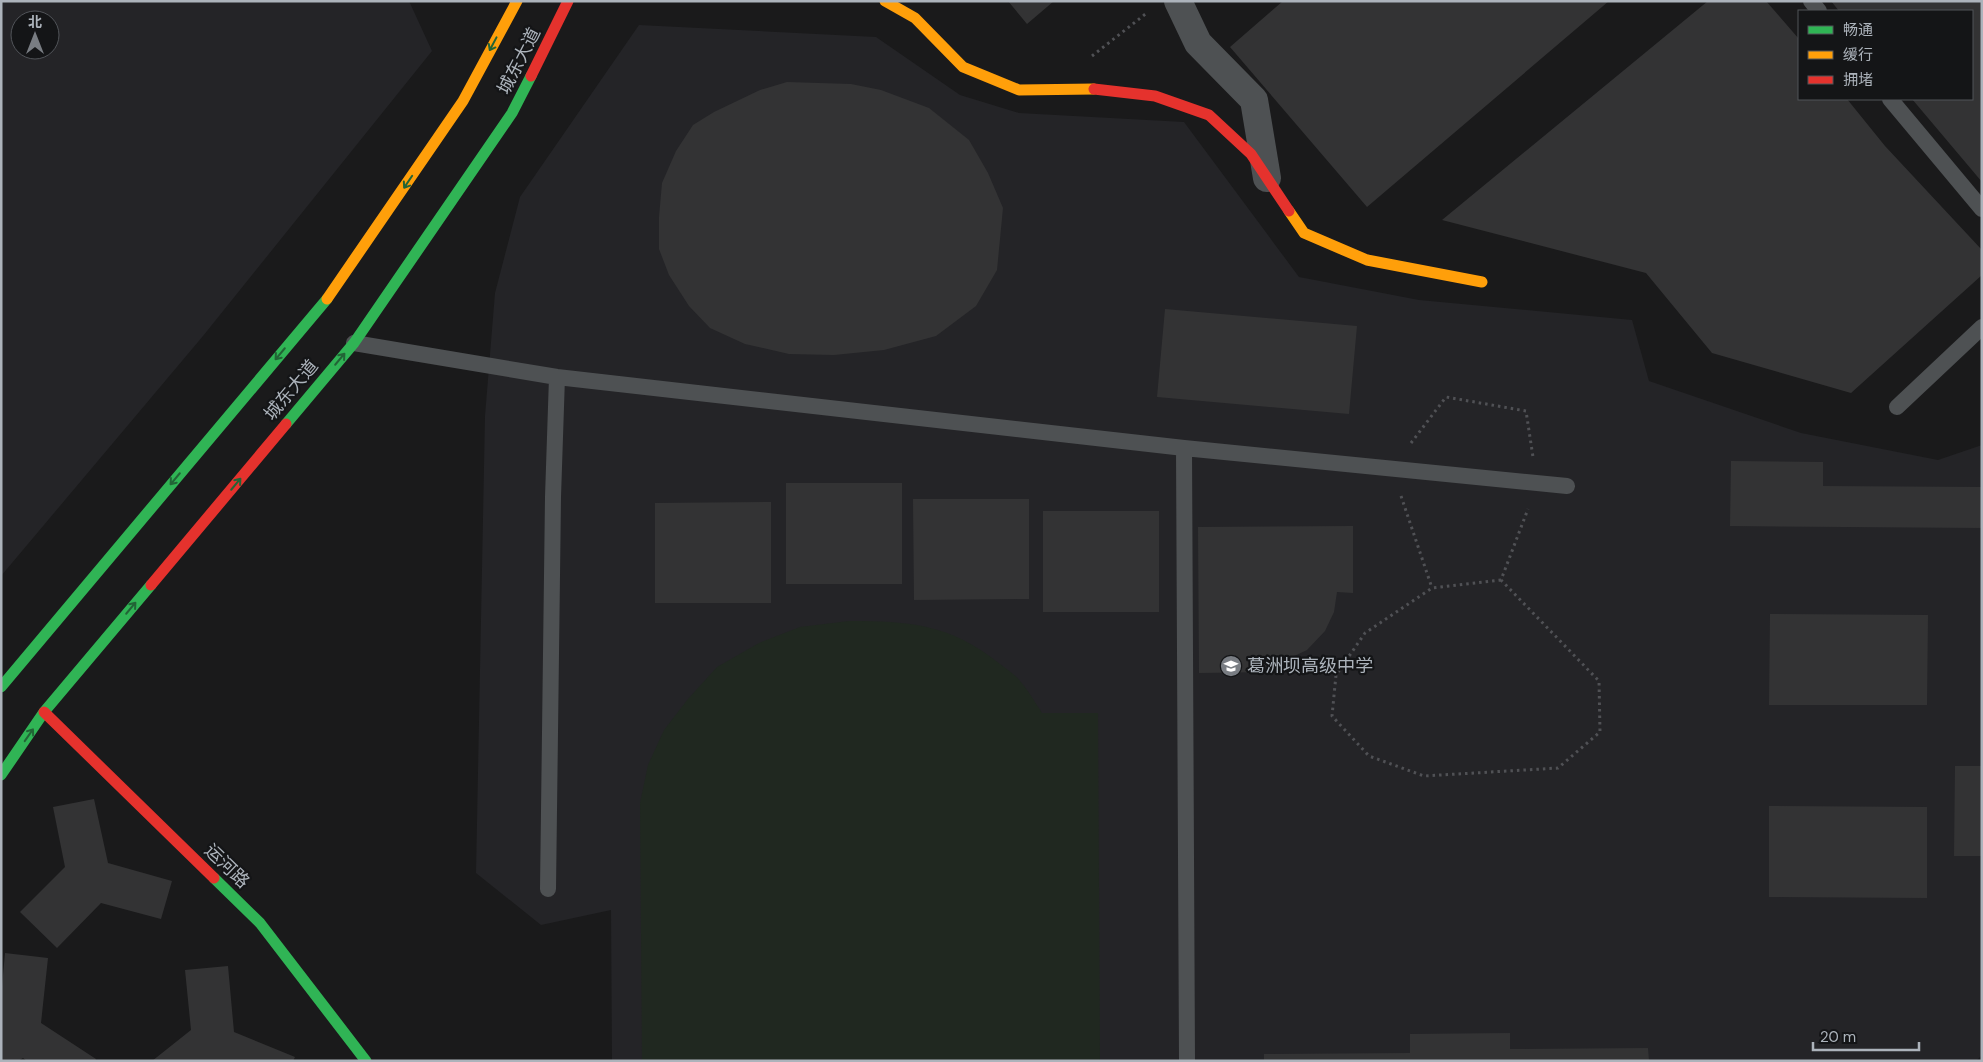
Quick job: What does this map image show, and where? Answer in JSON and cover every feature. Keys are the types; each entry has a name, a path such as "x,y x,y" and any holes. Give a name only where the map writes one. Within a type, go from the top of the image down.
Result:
{"main road":[{"name":"城东大道","path":"1,687 331,294 463,101 517,1"},
{"name":"城东大道","path":"1,775 44,712 354,343 512,113 568,1"},
{"path":"885,1 914,18 963,67 1019,90 1084,88 1155,96 1210,115 1251,154 1304,232 1367,260 1482,282"},
{"name":"运河路","path":"44,712 260,923 366,1061"}],"street":[{"path":"1166,4 1198,43 1254,100 1267,178"}],"lane":[{"path":"1891,100 1982,209"},
{"path":"1897,407 1982,327"},
{"path":"354,343 557,377 1184,448 1568,486"},
{"path":"548,889 553,497 557,377"},
{"path":"1184,448 1187,1061"}],"path":[{"path":"1050,88 1166,4"},
{"path":"1432,588 1392,468 1446,397 1526,411 1538,483 1501,580"},
{"path":"1501,580 1598,681 1600,732 1558,768 1424,776 1369,756 1332,716 1336,675 1365,633 1432,588 1501,580"}],"shaded area":[{"path":"1,1 409,1 432,51 203,336 1,576"},
{"name":"葛洲坝高级中学","path":"639,25 876,37 960,95 1019,113 1184,122 1299,277 1419,300 1632,320 1649,381 1801,433 1938,460 1982,445 1982,1055 1976,1061 612,1061 611,910 541,925 476,873 485,416 495,293 520,197"},
{"path":"849,621 910,624 947,633 964,640 982,651 1018,678 1042,713 1098,713 1100,1061 642,1061 640,803 648,765 664,730 688,699 717,667 759,643 800,627"}],"building":[{"path":"1008,1 1054,1 1027,24"},
{"path":"1283,1 1609,1 1367,207 1230,47"},
{"path":"1708,1 1766,1 1798,38 1798,100 1848,100 1885,146 1982,250 1982,275 1851,393 1712,353 1646,273 1442,220"},
{"path":"1831,1 1982,1 1982,182 1913,100 1973,100 1973,10 1838,10"},
{"path":"787,82 851,84 881,90 929,108 969,140 988,173 1003,208 997,270 976,306 936,336 884,350 834,355 789,354 745,344 710,328 689,306 669,275 659,249 659,217 662,183 676,151 693,125 714,112 760,90"},
{"path":"1165,309 1357,326 1349,414 1157,397"},
{"path":"1731,461 1823,462 1823,486 1982,487 1982,528 1730,526"},
{"path":"786,483 902,483 902,584 786,584"},
{"path":"913,499 1029,499 1029,599 914,600"},
{"path":"771,502 771,603 655,603 655,503"},
{"path":"1043,511 1159,511 1159,612 1043,612"},
{"path":"1353,526 1353,593 1337,592 1334,612 1325,631 1307,650 1290,658 1271,658 1271,672 1199,673 1198,527"},
{"path":"1770,614 1928,615 1927,705 1769,705"},
{"path":"1955,766 1982,766 1982,856 1954,856"},
{"path":"94,799 108,863 172,881 161,919 101,903 57,948 20,912 65,867 53,807"},
{"path":"1769,806 1927,807 1927,898 1769,897"},
{"path":"5,953 48,958 41,1023 96,1059 95,1061 27,1061 23,1058 18,1061 1,1061 1,997"},
{"path":"228,966 234,1032 295,1057 293,1061 152,1061 191,1030 185,970"},
{"path":"1510,1033 1510,1049 1648,1048 1649,1061 1264,1061 1264,1054 1410,1053 1410,1034"}],"traffic: fast":[{"path":"286,424 354,343 512,113 531,76"},
{"path":"1,687 327,299"},
{"path":"1,775 44,712 151,585"},
{"path":"214,878 260,923 366,1061"}],"traffic: slow":[{"path":"327,299 463,101 517,1"},
{"path":"885,1 915,18 963,67 1019,90 1094,89"},
{"path":"1289,211 1304,233 1367,260 1482,282"}],"traffic: jam":[{"path":"531,76 568,1"},
{"path":"1094,89 1155,96 1209,115 1251,154 1289,211"},
{"path":"151,585 286,424"},
{"path":"44,712 214,878"}],"place":[{"name":"葛洲坝高级中学","path":"1231,666"}]}
